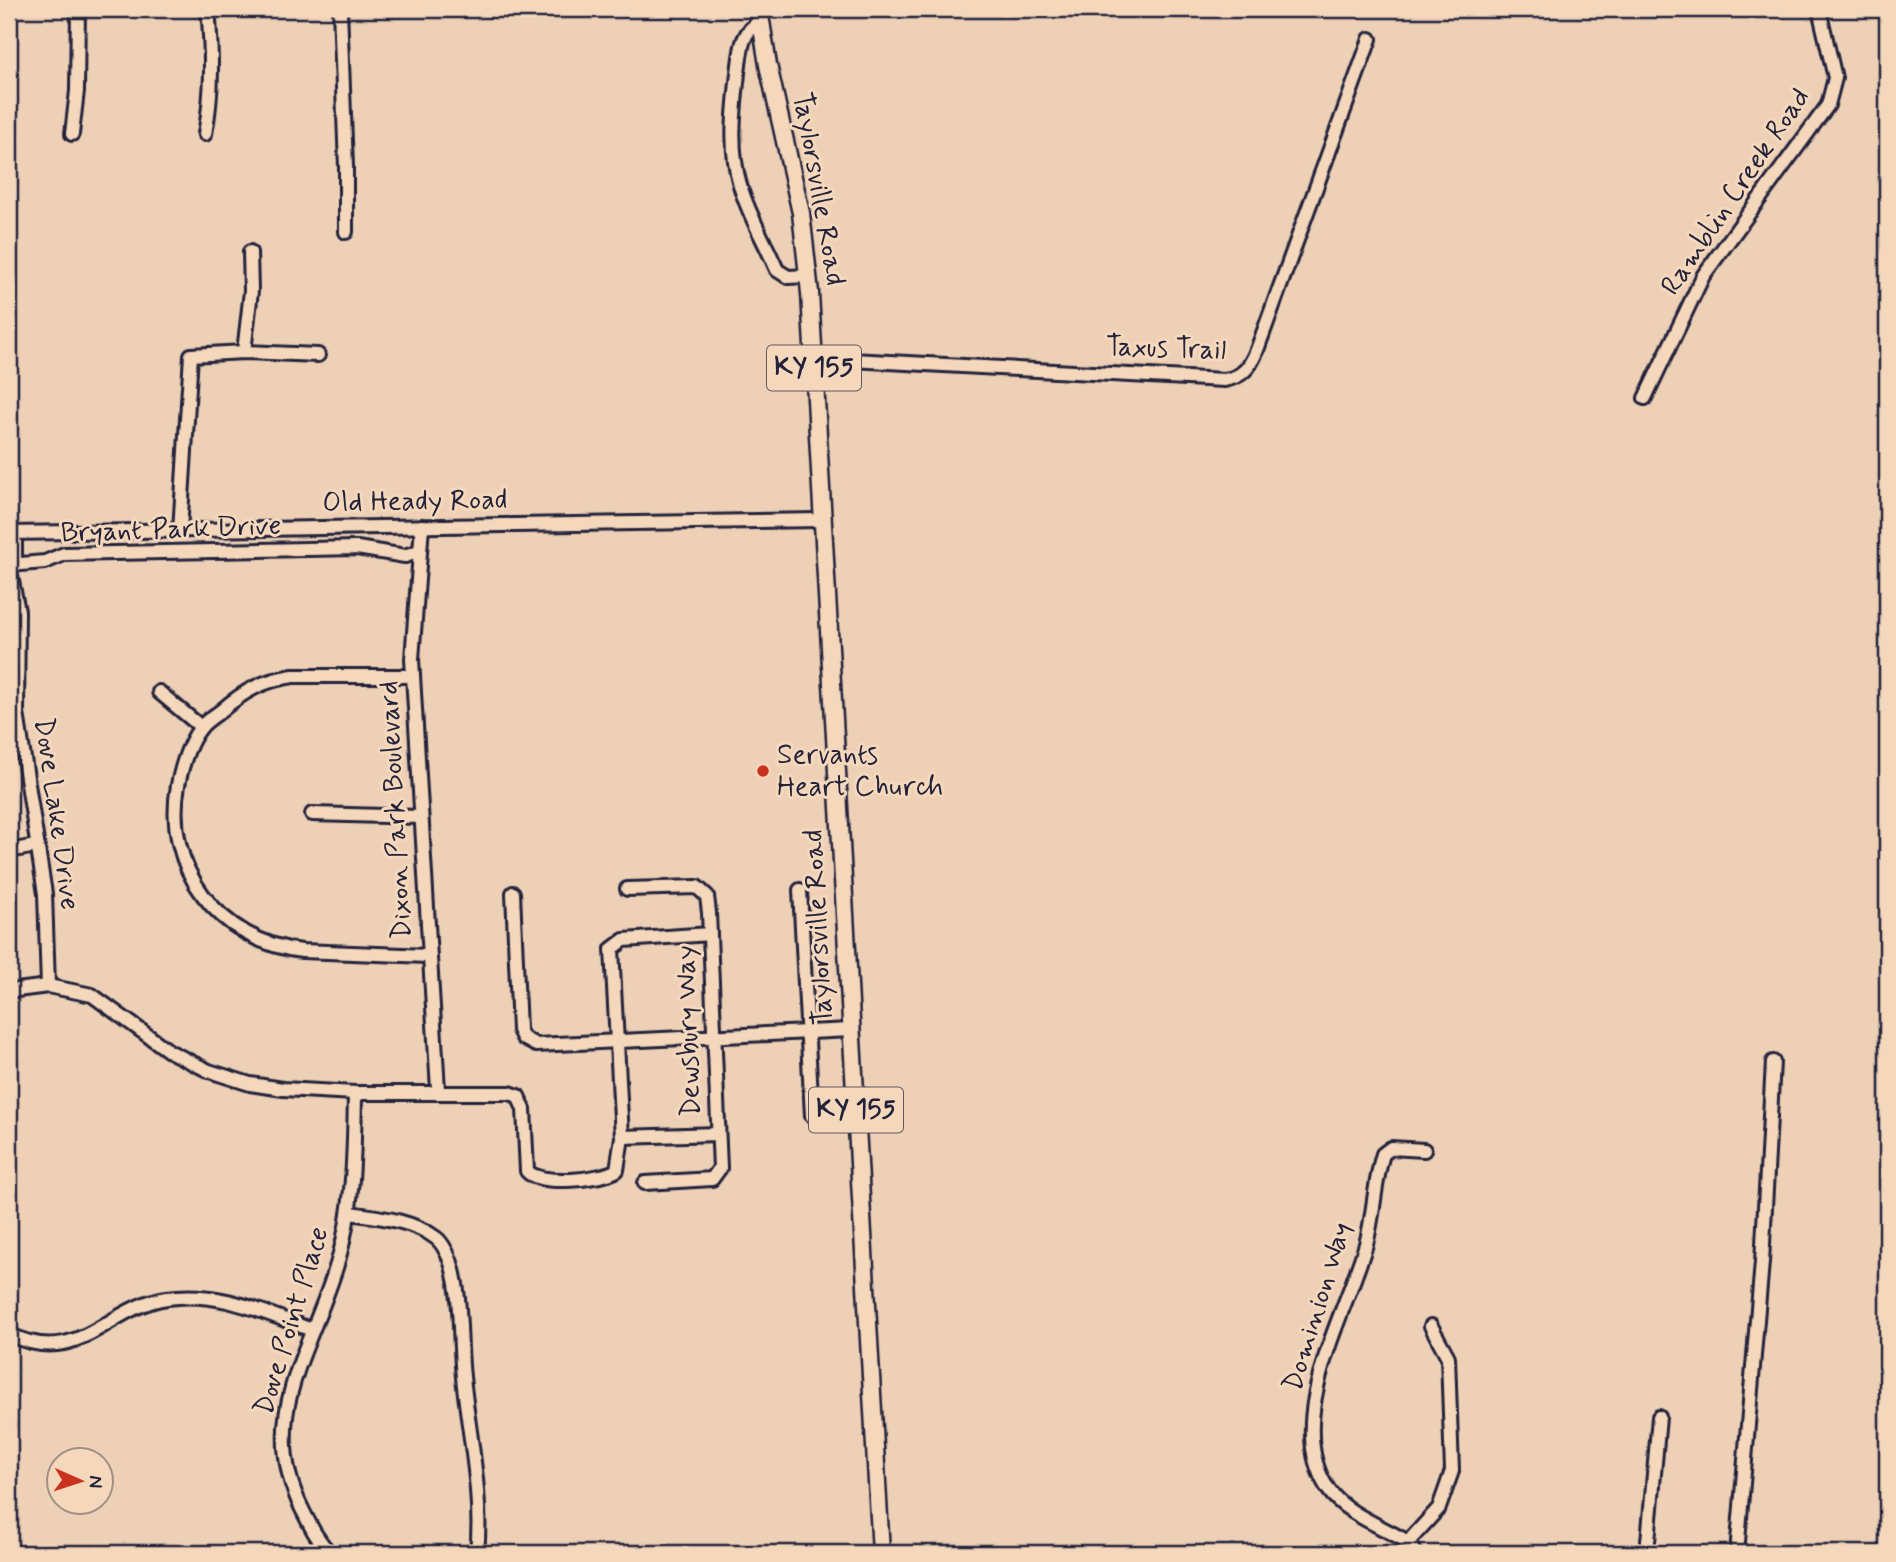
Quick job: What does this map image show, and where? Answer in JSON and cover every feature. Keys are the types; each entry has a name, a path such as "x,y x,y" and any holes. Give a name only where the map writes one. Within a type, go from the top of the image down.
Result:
{"main road":[{"name":"Taylorsville Road","path":"760,15 796,187 809,276 881,1553"}],"street":[{"path":"72,134 79,49 78,9"},
{"path":"205,134 212,90 213,55 208,9"},
{"path":"340,9 346,167 345,232"},
{"name":"Ramblin Creek Road","path":"1645,397 1703,276 1828,105 1835,78 1819,9"},
{"path":"760,15 742,43 732,119 735,161 741,188 778,270 789,277 809,276"},
{"name":"Taxus Trail","path":"814,358 1224,380 1241,375 1250,366 1257,350 1370,39"},
{"path":"244,352 251,291 250,252"},
{"path":"180,531 191,355 244,352 318,355"},
{"name":"Old Heady Road","path":"9,534 822,520"},
{"name":"Dixon Park Boulevard","path":"422,526 413,676 438,1090"},
{"name":"Dove Lake Drive","path":"9,534 15,542 15,560 9,565 18,611 17,713 45,894 48,986"},
{"name":"Bryant Park Drive","path":"9,565 46,562 64,554 357,548 379,549 405,556 419,551"},
{"path":"413,676 274,678 243,693 201,727 180,772 175,824 188,874 198,891 216,912 252,936 283,949 428,956"},
{"path":"159,692 201,727"},
{"path":"312,814 421,817"},
{"path":"9,851 36,846"},
{"name":"Dewsbury Way","path":"627,889 697,887 706,896 710,934 720,1168 712,1179 645,1182"},
{"path":"800,890 812,1116"},
{"path":"513,893 519,1023 523,1038 536,1045 851,1030"},
{"path":"9,992 48,986 78,990 104,1001 152,1040 209,1071 250,1084 283,1090 355,1093 438,1090 510,1093 518,1096 524,1109 527,1171 541,1180 609,1175 617,1170 622,1137 612,949 617,943 710,934"},
{"path":"1737,1553 1762,1262 1773,1062"},
{"name":"Dove Point Place","path":"322,1551 290,1482 284,1448 286,1405 338,1263 349,1213 355,1093"},
{"path":"622,1137 718,1134"},
{"name":"Dominion Way","path":"1416,1553 1408,1542 1333,1495 1322,1477 1311,1415 1315,1387 1367,1242 1383,1154 1391,1148 1424,1150"},
{"path":"349,1213 393,1220 437,1239 451,1262 457,1286 463,1376 480,1522 477,1553"},
{"path":"9,1334 33,1344 70,1343 96,1333 147,1303 190,1296 231,1301 312,1330"},
{"path":"1408,1542 1439,1508 1452,1471 1448,1357 1431,1326"},
{"path":"1647,1553 1659,1418"}],"place":[{"name":"Servants Heart Church","path":"763,771"}]}
